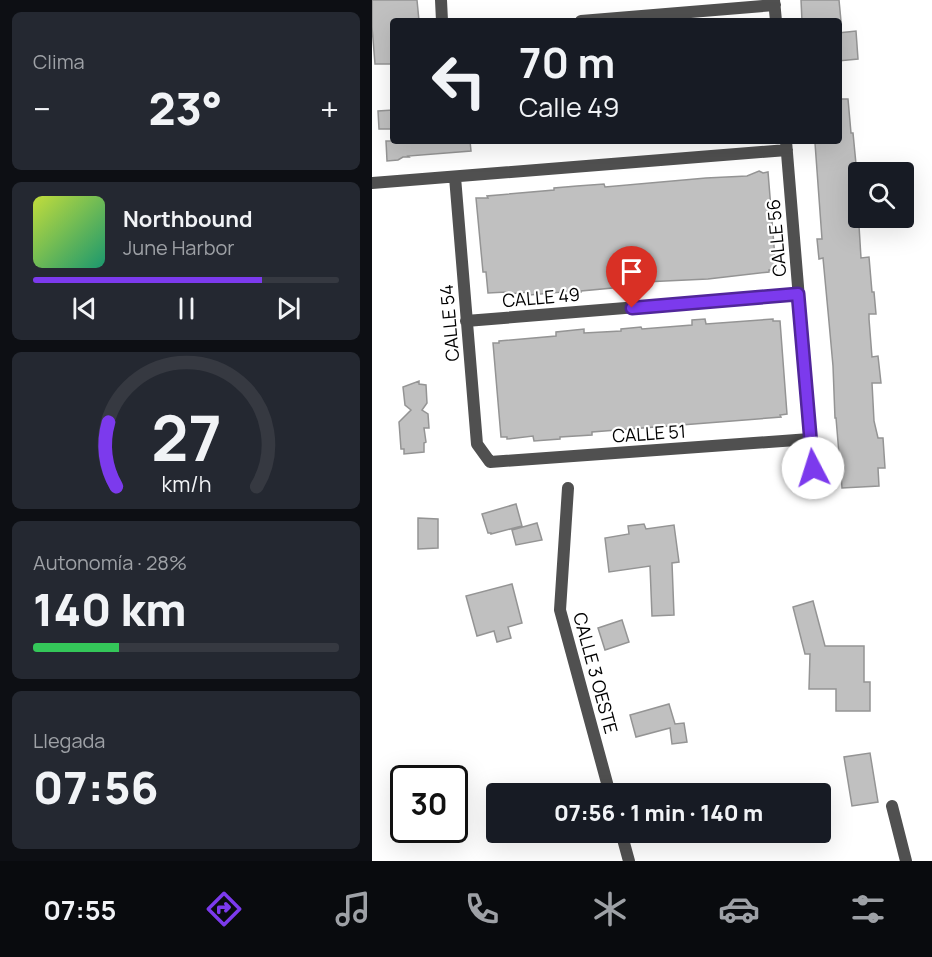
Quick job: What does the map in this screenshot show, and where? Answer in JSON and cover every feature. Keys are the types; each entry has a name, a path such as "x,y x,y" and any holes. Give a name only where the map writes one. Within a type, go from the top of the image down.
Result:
{"street":[{"path":"441,0 442,18"},
{"path":"613,18 775,3 776,18"},
{"path":"372,183 786,146"},
{"name":"CALLE 56","path":"786,146 813,468"},
{"name":"CALLE 54","path":"455,177 477,444 490,462"},
{"name":"CALLE 49","path":"466,321 798,294"},
{"name":"CALLE 51","path":"490,462 810,440"},
{"name":"CALLE 3 OESTE","path":"568,488 560,610 607,783"},
{"path":"892,806 906,861"},
{"path":"624,843 629,861"}],"building":[{"path":"372,0 417,0 419,18 390,18 390,64 375,64"},
{"path":"801,0 839,0 841,18 802,18"},
{"path":"856,31 858,59 842,61 842,33"},
{"path":"842,99 848,99 856,162 848,162 848,228 859,228 861,258 869,257 876,314 869,314 869,319 872,357 878,356 881,383 872,383 874,421 878,438 883,438 885,468 878,468 879,486 842,488 837,454 839,454 833,366 823,258 819,259 817,239 822,239 815,144 842,144"},
{"path":"390,110 390,129 379,129 378,111"},
{"path":"386,141 390,141 390,144 470,144 471,151 408,156 387,161"},
{"path":"759,171 768,172 776,270 708,279 644,282 645,285 562,294 562,292 530,295 530,292 488,293 486,272 483,272 476,198 577,186 604,184 605,187 747,176"},
{"path":"705,319 706,324 773,319 773,321 780,321 787,414 780,415 781,417 592,432 592,435 560,437 560,439 534,441 533,436 507,439 507,437 501,437 493,343 556,336 556,332 584,329 584,333 692,325 692,320"},
{"path":"419,381 419,384 426,385 427,403 422,410 428,414 429,428 424,428 426,442 424,452 404,454 404,449 401,449 399,422 411,410 405,405 403,387"},
{"path":"516,504 522,526 488,533 482,514"},
{"path":"418,518 438,519 438,548 418,549"},
{"path":"537,523 542,540 516,545 512,530"},
{"path":"644,524 646,529 674,525 679,562 672,563 674,615 652,616 650,566 609,572 605,538 629,534 628,526"},
{"path":"512,584 522,623 508,627 511,638 497,642 494,631 477,636 466,596"},
{"path":"813,601 825,646 864,646 864,682 870,682 870,711 836,711 836,689 809,689 810,654 805,654 793,607"},
{"path":"622,620 629,642 605,650 598,628"},
{"path":"669,704 675,724 684,723 687,742 672,744 670,728 636,737 630,715"},
{"path":"870,753 878,802 852,806 844,757"}],"route":[{"path":"632,308 798,294 813,468"}]}
